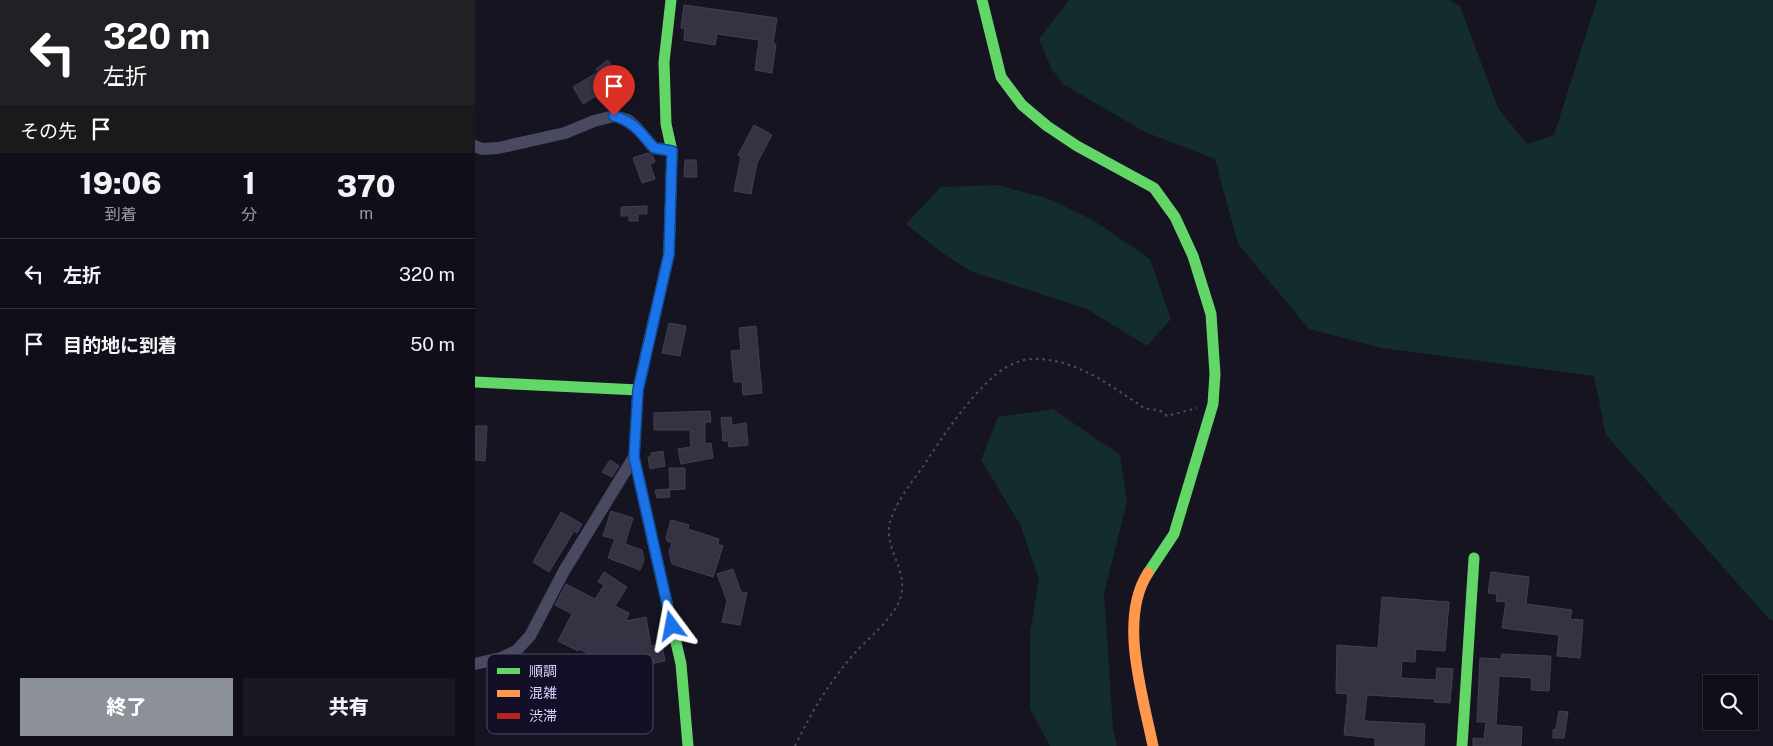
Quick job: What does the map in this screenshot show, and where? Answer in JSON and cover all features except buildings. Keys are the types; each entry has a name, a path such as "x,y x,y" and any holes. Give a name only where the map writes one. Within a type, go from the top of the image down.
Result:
{"main road":[{"path":"671,0 664,62 666,124 672,151 669,254 638,390 634,457 681,664 689,746"},
{"path":"982,0 1001,77 1022,105 1047,126 1077,146 1154,188 1175,217 1193,256 1211,314 1215,374 1213,404 1174,534 1144,580 1136,608 1134,628 1136,659 1153,746"},
{"path":"475,382 638,390"},
{"path":"1462,746 1474,558"}],"street":[{"path":"475,146 482,149 498,148 565,133 593,121 614,116 628,120 654,148 672,151"},
{"path":"510,654 516,651 530,636 564,571 634,457"}],"path":[{"path":"795,746 812,710 830,682 897,607 903,582 888,537 890,521 901,498 941,439 995,375 1015,363 1029,358 1042,359 1069,365 1109,384 1142,407 1161,410 1167,416 1213,404"}],"green space":[{"path":"1069,0 1449,0 1460,6 1498,108 1527,144 1554,135 1597,0 1773,0 1773,621 1769,619 1606,435 1594,376 1382,348 1309,329 1238,244 1215,159 1145,132 1063,84 1051,68 1039,39"},
{"path":"998,185 1049,199 1093,220 1150,259 1171,319 1147,346 1087,309 970,271 941,252 906,224 941,187"},
{"path":"1053,409 1120,455 1127,501 1104,593 1113,729 1117,746 1050,746 1030,709 1030,634 1039,579 1020,524 981,460 998,417"}],"traffic: fast":[{"path":"645,358 669,254 672,151 666,124 664,62 671,0"},
{"path":"982,0 1001,77 1022,105 1047,126 1077,146 1154,188 1175,217 1193,256 1211,314 1215,374 1213,404 1174,534 1148,573"},
{"path":"475,382 638,390"},
{"path":"652,538 681,664 688,746"},
{"path":"1462,746 1474,558"}],"traffic: slow":[{"path":"1148,573 1139,592 1135,612 1134,635 1135,658 1153,746"}],"traffic: jam":[{"path":"645,358 638,390 634,457 652,538"}],"route":[{"path":"614,116 628,120 654,148 672,151 669,254 638,390 634,457 672,626"}]}
